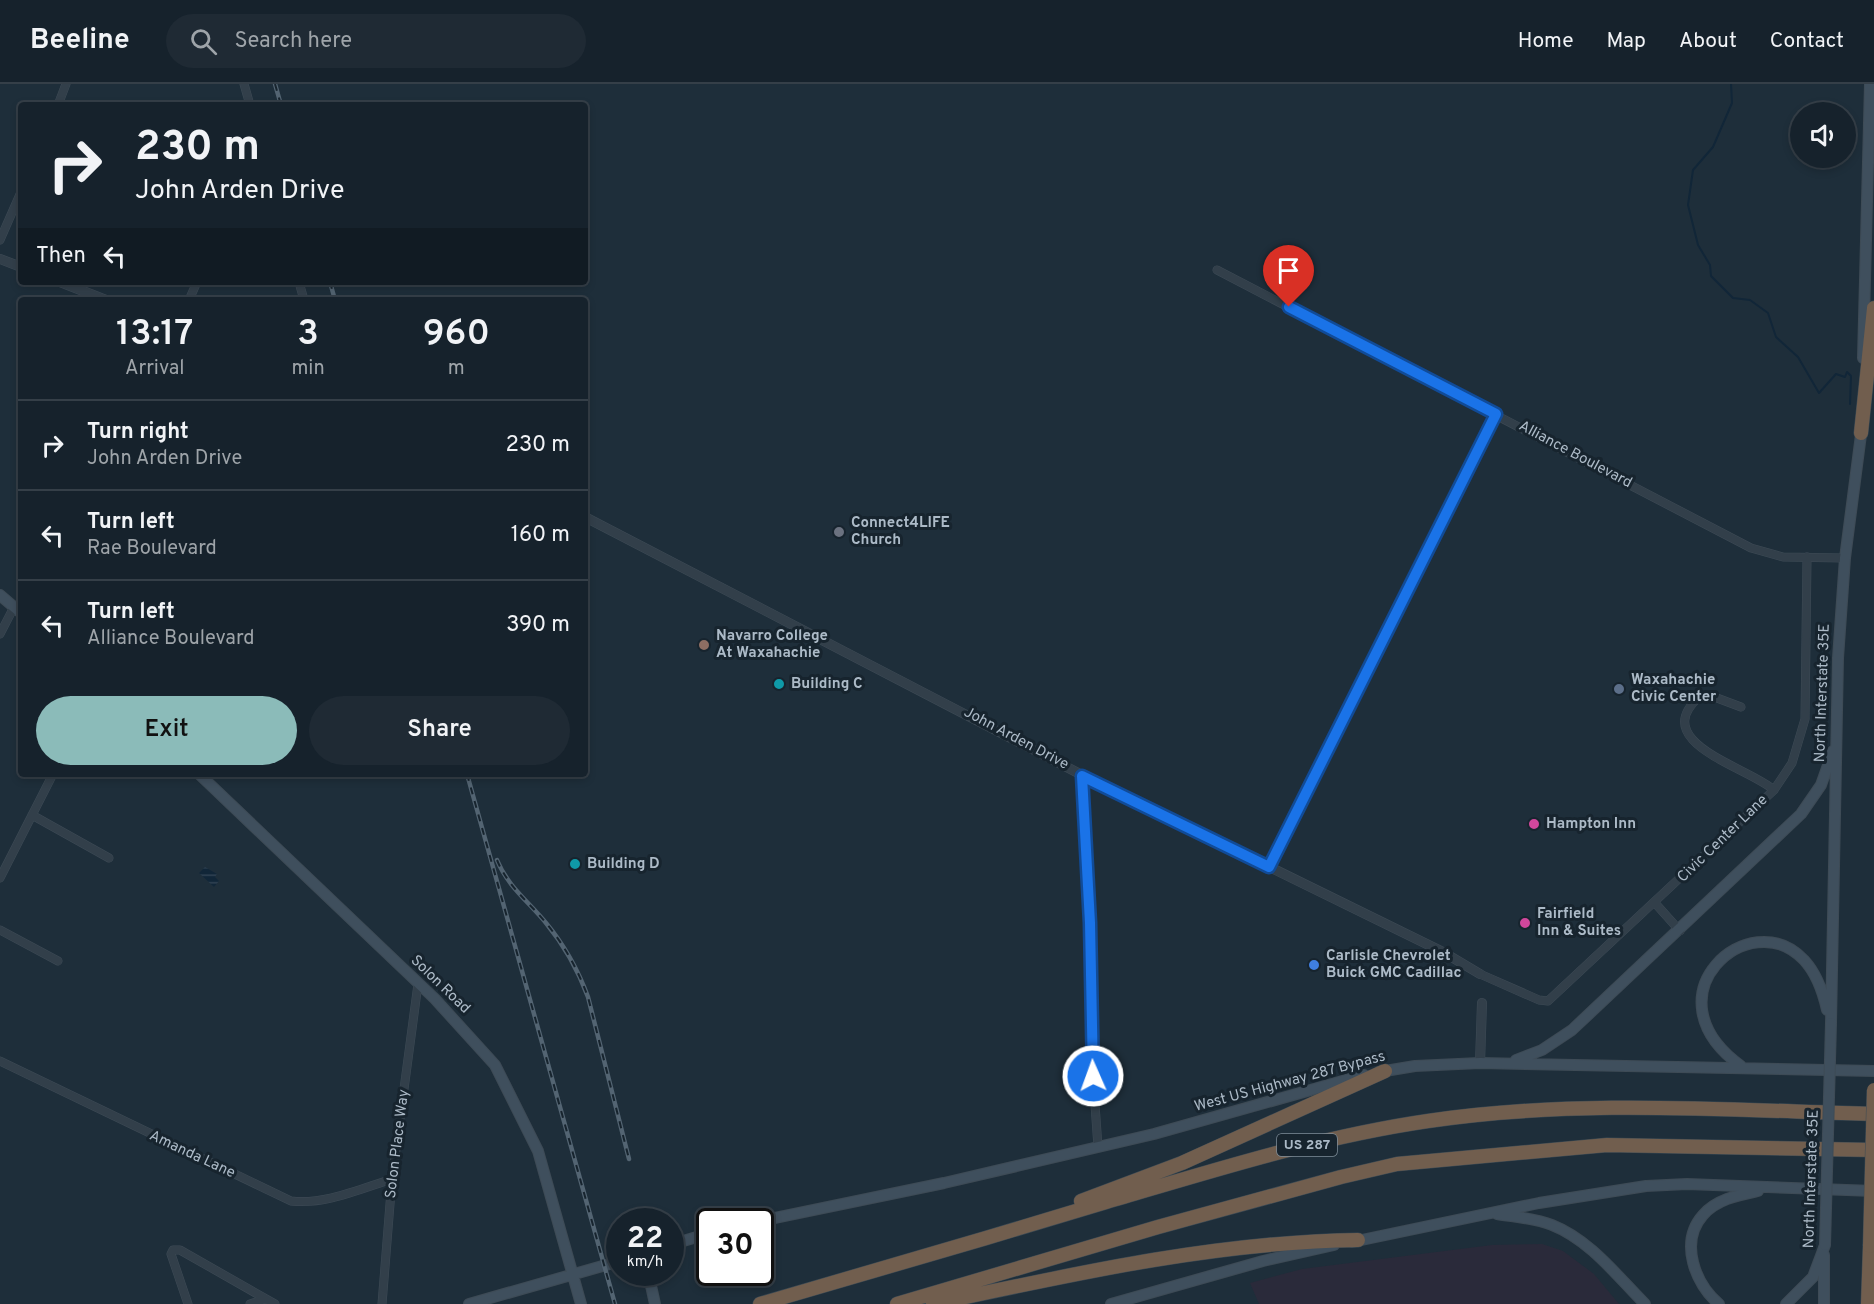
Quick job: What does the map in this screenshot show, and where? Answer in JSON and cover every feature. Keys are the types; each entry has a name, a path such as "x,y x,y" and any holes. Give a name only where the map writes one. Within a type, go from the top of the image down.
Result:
{"highway":[{"path":"1861,433 1874,308"},
{"path":"963,1245 1182,1163 1385,1071"},
{"path":"1868,1304 1874,1090"},
{"name":"US 287","path":"760,1304 1238,1163 1323,1141 1428,1121 1566,1108 1874,1114"},
{"name":"US 287","path":"897,1304 1158,1227 1397,1164 1601,1145 1874,1150"},
{"path":"933,1304 1032,1282 1200,1253 1302,1241 1358,1240"}],"main road":[{"name":"North Interstate 35E","path":"1824,1304 1838,658 1845,558 1861,433 1870,84"},
{"path":"0,595 17,610"},
{"path":"1506,1063 1542,1050 1572,1030 1680,931 1800,814 1821,785 1837,740"},
{"name":"Solon Road","path":"202,777 418,984 486,1053 503,1078 538,1151 581,1304"},
{"path":"1742,1066 1725,1054 1710,1035 1701,1003 1702,988 1708,973 1720,960 1740,947 1774,944 1790,949 1803,959 1821,987 1831,1023"},
{"name":"West US Highway 287 Bypass","path":"774,1218 1098,1147 1178,1128 1385,1071 1431,1064 1742,1066 1874,1071"},
{"path":"1111,1304 1263,1261 1358,1240 1491,1213 1646,1186 1687,1184 1874,1191"},
{"path":"1719,1304 1706,1292 1693,1269 1696,1227 1707,1211 1724,1200 1772,1188"},
{"path":"1491,1213 1537,1220 1571,1235 1606,1263 1645,1304"},
{"path":"1786,1304 1813,1276 1824,1245"},
{"path":"469,1304 606,1265"},
{"path":"651,1286 655,1304"}],"street":[{"path":"59,102 66,84"},
{"path":"244,84 249,102"},
{"path":"0,240 18,199"},
{"path":"0,259 18,266"},
{"name":"Alliance Boulevard","path":"1217,270 1751,548 1783,557 1845,558"},
{"path":"68,285 98,297"},
{"path":"1269,867 1496,414"},
{"name":"John Arden Drive","path":"588,519 1082,776 1443,952 1480,974"},
{"name":"Civic Center Lane","path":"1480,974 1539,1000 1548,1000 1774,790 1792,763 1804,719 1807,557"},
{"path":"0,634 17,610"},
{"path":"1741,707 1717,698 1699,697 1686,709 1683,722 1688,736 1702,749 1764,781 1774,790"},
{"path":"1082,776 1090,923 1092,1062 1098,1147"},
{"path":"0,878 51,777"},
{"path":"32,815 109,858"},
{"path":"1655,903 1680,931"},
{"path":"0,930 58,961"},
{"name":"Solon Place Way","path":"382,1304 392,1179 418,984"},
{"path":"1480,1063 1482,1003"},
{"name":"Amanda Lane","path":"0,1061 291,1201 307,1203 392,1179"},
{"path":"188,1304 171,1254 173,1250 180,1250 275,1304"},
{"path":"250,1304 266,1299"}],"shaded area":[{"path":"205,867 217,874 215,877 219,881 214,887 199,873"},
{"path":"1542,1244 1563,1251 1594,1274 1619,1304 1259,1304 1250,1283 1302,1269 1492,1245"}],"waterway":[{"path":"1731,84 1732,103 1713,147 1693,170 1688,205 1698,245 1710,265 1711,276 1733,298 1750,300 1768,313 1776,337 1798,357 1819,393 1836,374 1845,377 1847,372 1851,376 1850,404"}],"railway":[{"path":"275,84 280,102"},
{"path":"331,285 334,297"},
{"path":"468,777 615,1304"},
{"path":"497,860 513,886 559,940 580,977 588,997 629,1159"}],"place":[{"name":"Connect4LIFE Church","path":"839,532"},
{"name":"Navarro College At Waxahachie","path":"704,645"},
{"name":"Building C","path":"779,684"},
{"name":"Waxahachie Civic Center","path":"1619,689"},
{"name":"Hampton Inn","path":"1534,824"},
{"name":"Building D","path":"575,864"},
{"name":"Fairfield Inn & Suites","path":"1525,923"},
{"name":"Carlisle Chevrolet Buick GMC Cadillac","path":"1314,965"}],"route":[{"path":"1093,1076 1090,923 1082,776 1269,867 1496,414 1289,307"}]}
